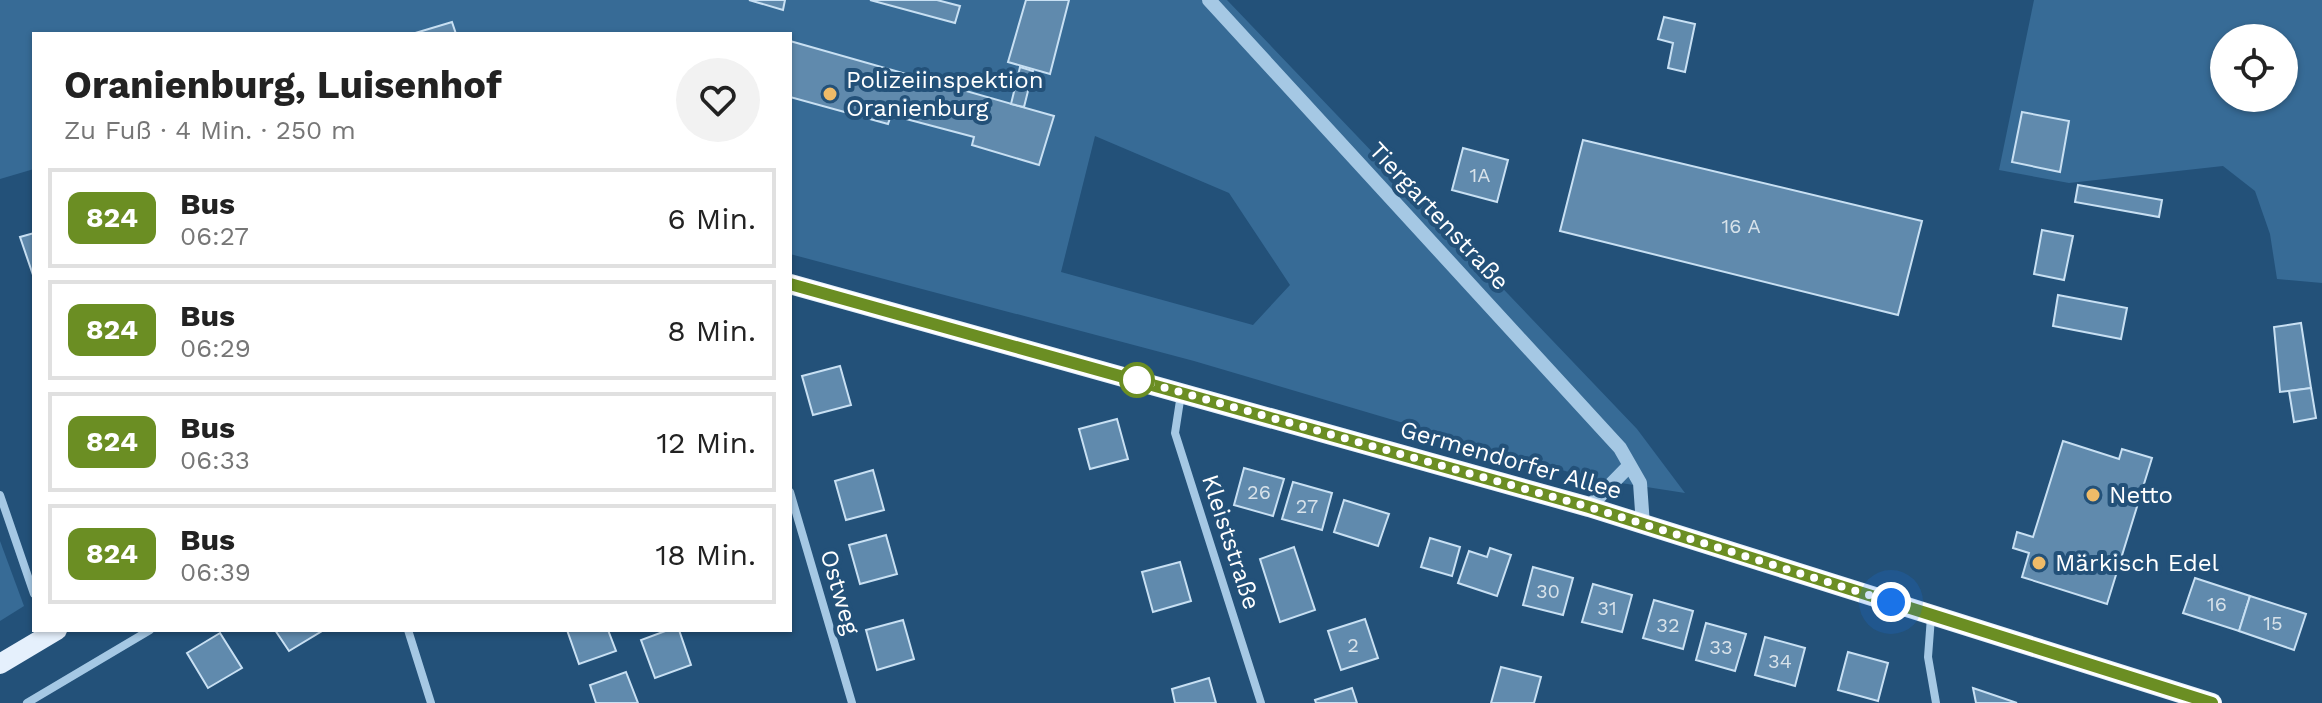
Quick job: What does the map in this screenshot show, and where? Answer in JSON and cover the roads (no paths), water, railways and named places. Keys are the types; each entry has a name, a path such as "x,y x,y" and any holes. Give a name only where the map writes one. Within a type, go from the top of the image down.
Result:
{"main road":[{"name":"Germendorfer Allee","path":"792,285 1589,507 2212,703"},
{"path":"0,664 51,632"}],"street":[{"name":"Tiergartenstraße","path":"1209,0 1620,448 1640,483 1643,525"},
{"name":"Kleiststraße","path":"1181,393 1175,433 1261,703"},
{"path":"1589,507 1629,466"},
{"path":"0,495 32,588"},
{"name":"Ostweg","path":"792,499 852,703"},
{"path":"1932,615 1928,657 1936,703"},
{"path":"27,703 147,632"},
{"path":"409,632 431,703"}],"place":[{"name":"Polizeiinspektion Oranienburg","path":"830,94"},
{"name":"Netto","path":"2093,495"},
{"name":"Märkisch Edel","path":"2039,563"}]}
